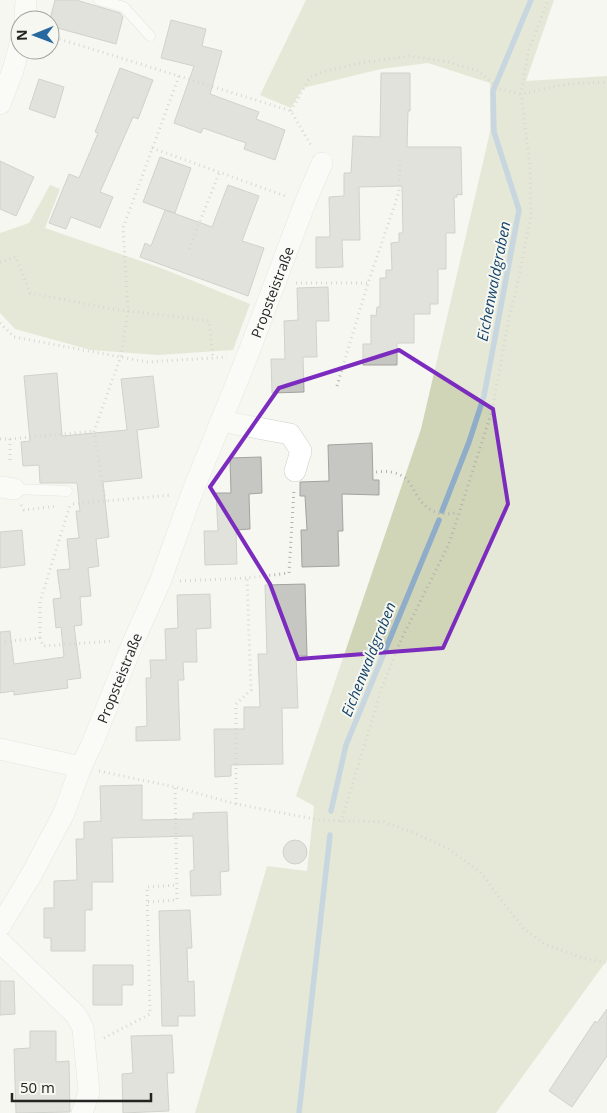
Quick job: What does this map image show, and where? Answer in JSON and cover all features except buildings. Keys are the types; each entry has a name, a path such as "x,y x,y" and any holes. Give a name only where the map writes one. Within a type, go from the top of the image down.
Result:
{"street":[{"path":"0,104 16,60"},
{"name":"Propsteistraße","path":"0,926 30,877 64,814 81,767 160,582 192,493 322,163"},
{"path":"221,420 290,434 301,451 294,471"},
{"path":"0,748 81,767"},
{"path":"0,942 76,1015 83,1028 89,1092 82,1113"}],"lane":[{"path":"99,0 124,7 150,36"},
{"path":"7,488 67,491"}],"path":[{"path":"341,822 382,686 400,640 449,544 492,411 509,317 531,216 530,166 521,94 528,52 548,0"},
{"path":"60,39 291,110 322,163"},
{"path":"291,110 310,77 326,71 366,62 410,56 445,61 479,71 499,89 521,94 567,84 607,82"},
{"path":"105,501 94,431 120,356 128,311 123,228 179,76"},
{"path":"152,148 305,203"},
{"path":"337,386 368,283 399,192 400,164"},
{"path":"189,249 220,171"},
{"path":"0,262 16,257 30,293 128,311 210,321 213,358"},
{"path":"275,283 368,283"},
{"path":"0,323 14,337 147,362 247,357"},
{"path":"0,439 94,431"},
{"path":"10,439 10,460"},
{"path":"376,472 388,470 405,478 419,499 437,514 448,515 458,512"},
{"path":"160,582 246,578 289,573 294,471"},
{"path":"7,488 24,510 192,493"},
{"path":"70,505 40,602 40,638 43,646 134,640"},
{"path":"236,804 236,704 251,690 246,578"},
{"path":"0,642 40,638"},
{"path":"81,767 175,787 236,804 319,820 384,822 412,832 449,848 480,872 523,928 544,944 583,958 607,963"},
{"path":"148,902 177,900 175,787"},
{"path":"85,1048 150,1014 147,887 178,885"}],"highlighted area":[{"path":"399,350 493,409 508,504 443,648 298,659 270,584 210,487 279,388"}],"green space":[{"path":"306,0 554,0 526,81 607,76 607,960 496,1113 195,1113 267,866 307,871 314,806 296,796 421,429 490,132 490,83 428,63 381,69 303,88 291,108 260,95"},
{"path":"50,185 60,189 45,228 161,268 250,304 233,350 158,355 91,350 15,329 0,313 0,233 29,223"}],"waterway":[{"name":"Eichenwaldgraben","path":"442,511 469,442 484,396 519,210 494,132 493,91 531,0"},
{"name":"Eichenwaldgraben","path":"331,811 346,745 439,520"},
{"name":"Eichenwaldgraben","path":"299,1113 330,835"}]}
